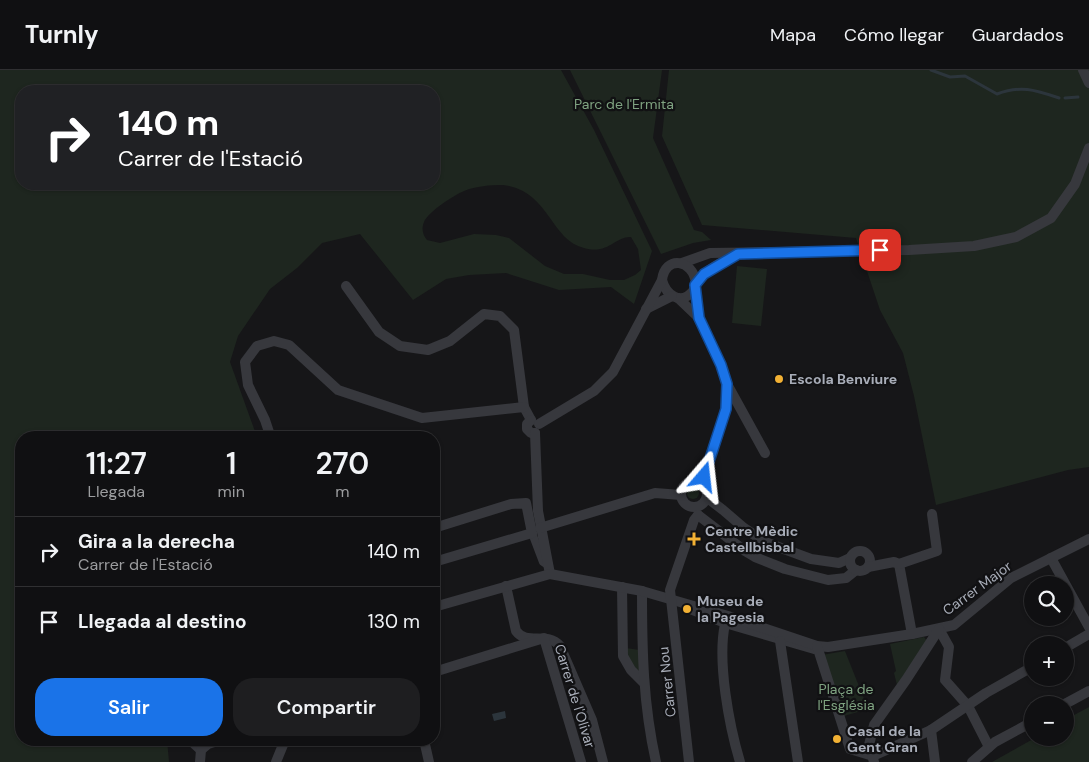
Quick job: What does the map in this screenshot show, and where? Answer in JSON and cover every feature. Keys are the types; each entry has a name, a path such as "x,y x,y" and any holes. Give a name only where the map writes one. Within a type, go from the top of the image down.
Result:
{"street":[{"path":"1083,70 1089,83"},
{"path":"535,426 594,391 613,372 662,280 665,270 669,266 710,253 919,250 974,246 1016,237 1051,218 1075,184 1089,148"},
{"path":"645,310 675,297 686,296 693,291 704,274 738,254"},
{"path":"682,263 690,266 695,274 699,318 721,365 727,384 764,453"},
{"path":"662,280 665,290 699,318"},
{"path":"346,286 379,332 400,346 428,350 450,341 484,314 500,316 514,330 524,407 535,426 536,530"},
{"path":"269,431 248,385 245,362 257,346 274,341 289,344 338,390 422,418 524,407"},
{"path":"702,484 726,409 727,384"},
{"path":"856,570 846,578 828,580 785,569 755,557 699,510 684,503 680,496 683,487 689,481 702,484 710,500 744,528 771,544 811,559 839,563 861,550 870,559 868,567"},
{"path":"440,560 655,493 680,496"},
{"path":"699,510 707,495"},
{"path":"440,526 512,504 526,503 549,570"},
{"name":"Carrer Nou","path":"689,762 670,590 699,510"},
{"path":"850,558 850,563 856,570 861,571 868,567 894,562 899,564 937,551 932,514"},
{"name":"Carrer Major","path":"817,646 844,645 954,625 1012,578 1089,538"},
{"path":"1051,558 1089,627"},
{"path":"899,564 912,634"},
{"path":"440,605 506,586 549,570 642,590 817,646"},
{"name":"Carrer de l'Olivar","path":"506,586 516,630 523,637 555,640 560,646 592,720 604,762"},
{"path":"622,587 623,656 631,670 643,682"},
{"path":"642,590 643,682 649,731 656,762"},
{"path":"681,603 690,610 725,624 814,650 817,646"},
{"path":"725,624 722,654 729,722 740,762"},
{"path":"874,759 869,744 874,725 939,629 949,646 945,680 968,706 989,747"},
{"path":"1074,643 1089,634"},
{"path":"440,670 544,638"},
{"name":"Carrer de l'Olivar","path":"544,638 581,762"},
{"path":"780,641 798,762"},
{"path":"817,646 850,749 874,759 931,730 986,693 1024,672"},
{"path":"1074,699 1089,691"},
{"path":"972,762 989,747 1024,727"},
{"path":"931,730 935,762"},
{"path":"197,746 201,750"},
{"path":"200,762 201,750 206,746"},
{"path":"276,762 283,746"},
{"path":"425,746 429,762"}],"green space":[{"path":"0,70 561,70 594,130 652,251 634,304 611,287 559,290 506,273 469,275 446,279 413,300 360,234 322,243 297,268 270,289 238,336 230,362 255,431 15,431 15,746 168,746 169,762 0,762","holes":["503,185 519,189 531,196 540,205 564,236 584,248 600,249 625,237 631,237 638,249 641,270 624,280 610,280 583,274 564,274 545,266 509,238 496,235 474,234 440,243 427,240 423,229 426,218 460,193 473,188 488,186"]},
{"name":"Parc de l'Ermita","path":"570,70 662,70 653,138 694,230 702,232 711,240 693,243 661,254"},
{"path":"669,70 1089,70 1089,467 1068,470 936,505 914,396 903,353 880,310 856,238 702,225 662,136"},
{"path":"737,266 767,269 761,326 732,323"},
{"path":"691,487 695,487 699,493 695,499 691,499 687,495 687,491"},
{"path":"924,637 927,641 897,685 890,644"},
{"path":"625,648 640,650 641,678 632,669"},
{"name":"Plaça de l'Església","path":"845,651 868,709 837,718 816,656"},
{"path":"1089,707 1089,762 992,762 1024,744 1024,746 1074,746 1074,715"}],"shaded area":[{"path":"505,711 506,718 494,721 492,714"}],"waterway":[{"path":"931,70 950,77 965,76 997,94 1021,89 1059,98"},
{"path":"1065,98 1078,97"}],"place":[{"name":"Escola Benviure","path":"779,379"},
{"name":"Centre Mèdic Castellbisbal","path":"694,539"},
{"name":"Museu de la Pagesia","path":"687,609"},
{"name":"Casal de la Gent Gran","path":"837,739"}],"route":[{"path":"704,477 726,409 727,384 721,365 699,318 696,283 704,274 738,254 880,250"}]}
